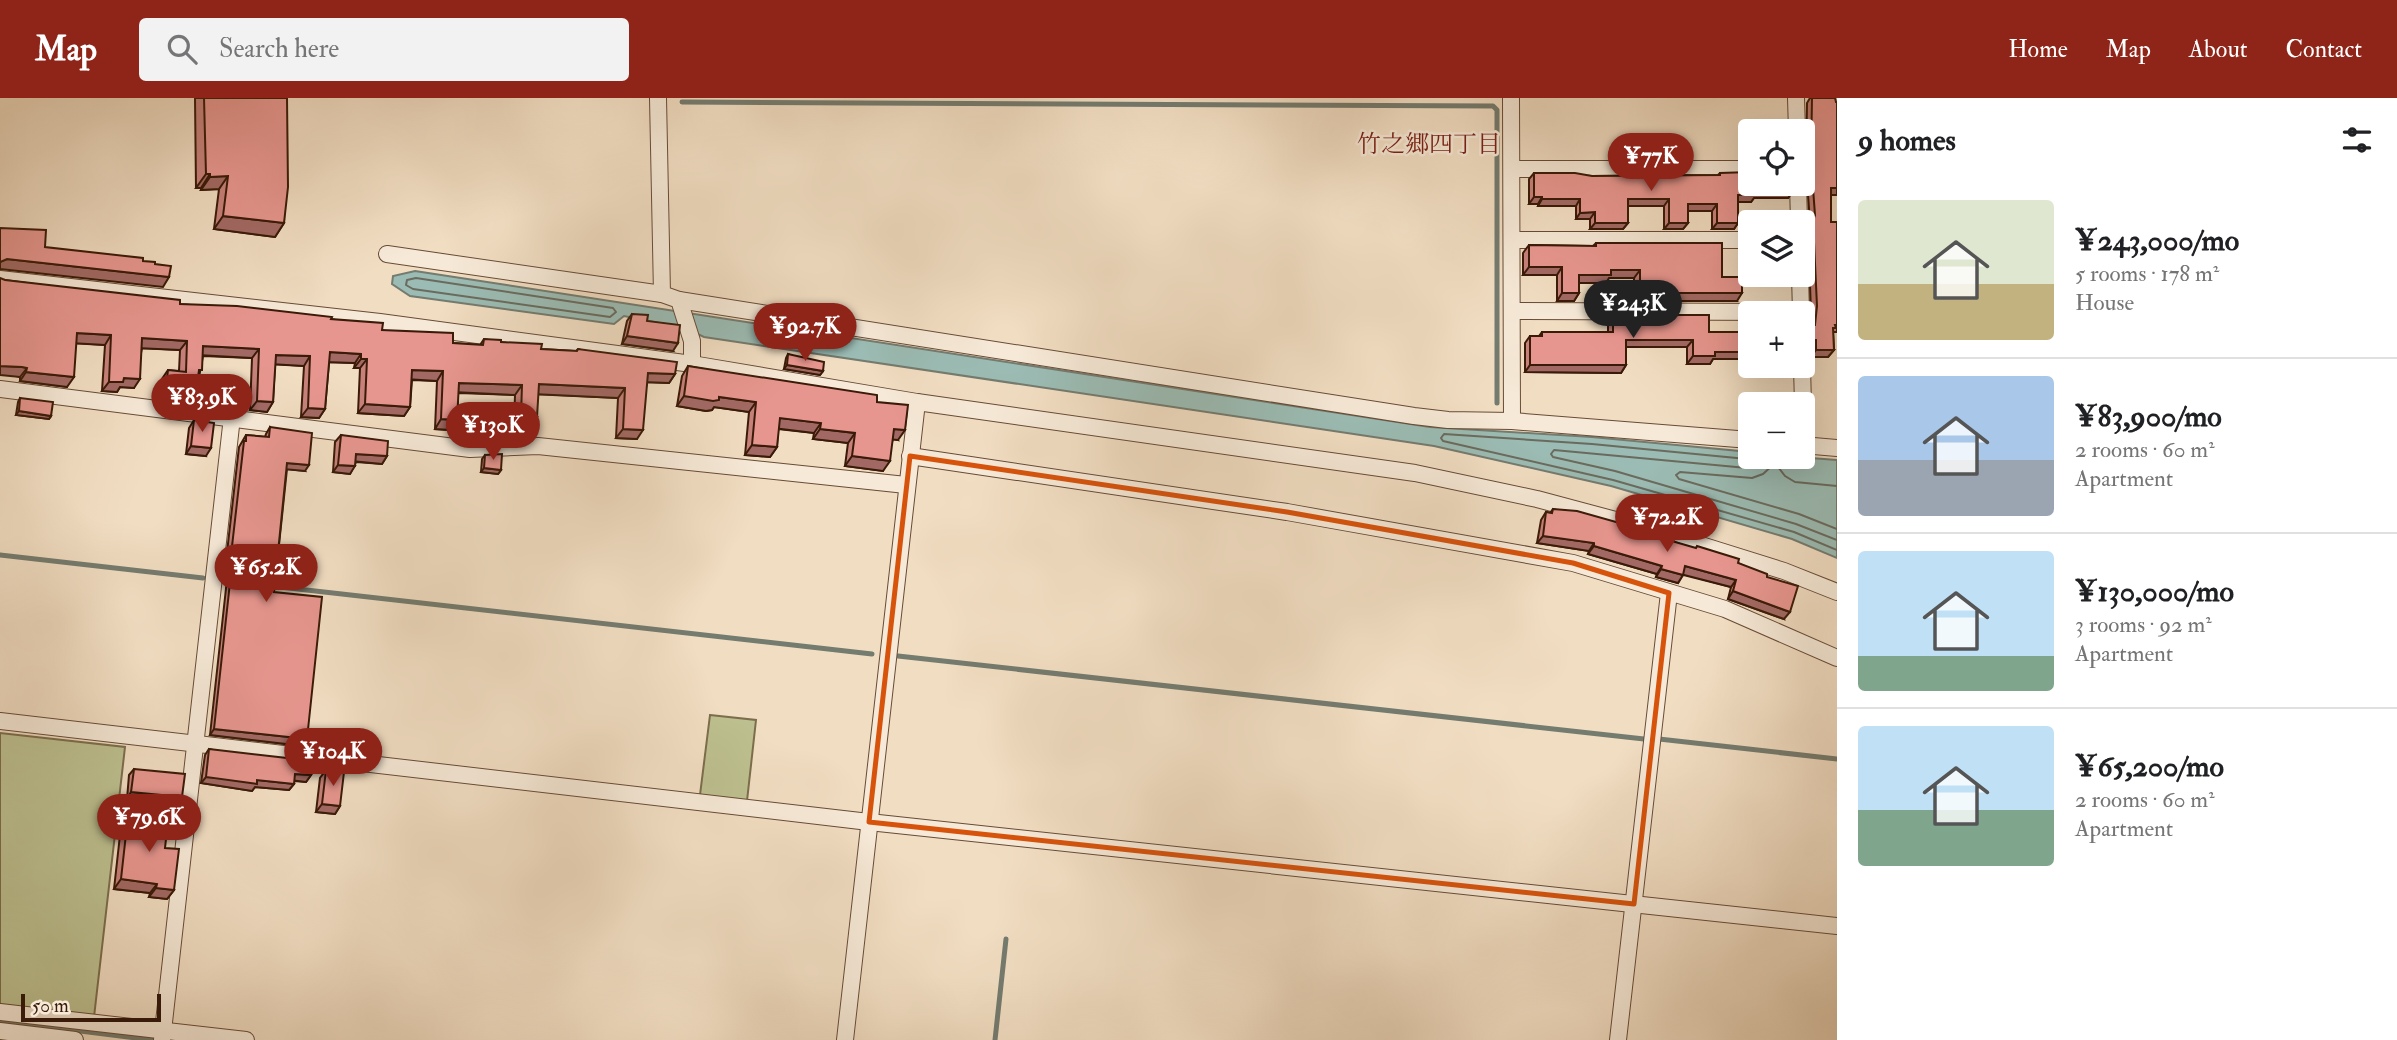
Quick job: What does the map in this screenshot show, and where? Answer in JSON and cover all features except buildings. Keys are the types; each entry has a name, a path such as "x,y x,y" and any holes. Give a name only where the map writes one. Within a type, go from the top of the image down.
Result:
{"street":[{"path":"658,98 662,294"},
{"path":"1511,98 1512,421"},
{"path":"1797,98 1797,119"},
{"path":"1511,169 1738,169"},
{"path":"1512,240 1738,240"},
{"path":"387,254 662,294 681,305 1414,416 1738,439"},
{"path":"0,279 380,322 692,363 917,402 1415,473 1536,499 1653,530 1784,571 1837,592"},
{"path":"681,305 692,341 692,363"},
{"path":"1512,311 1738,313"},
{"path":"0,389 470,449 538,446 906,485"},
{"path":"845,1040 917,402"},
{"path":"163,1036 232,417"},
{"path":"1815,446 1837,448"},
{"path":"910,456 1287,512 1573,563 1725,609 1837,658"},
{"path":"1618,1040 1669,593"},
{"path":"0,721 869,822 1837,926"},
{"path":"0,1012 163,1036 246,1040"},
{"path":"0,1031 75,1040"}],"highlighted area":[{"path":"910,456 1287,512 1573,563 1669,593 1634,904 869,822"}],"green space":[{"path":"710,715 756,720 747,801 700,795"},
{"path":"0,733 125,747 94,1017 0,1007"}],"water":[{"path":"415,271 1430,427 1592,437 1738,451 1738,469 1815,469 1815,458 1837,460 1837,558 1792,539 1611,486 1434,446 704,337 685,328 624,316 614,324 410,296 392,284 393,276"}],"waterway":[{"path":"682,102 1493,106 1497,110 1497,403"},
{"path":"0,555 203,578"},
{"path":"271,586 872,654"},
{"path":"898,656 1644,739"},
{"path":"1659,739 1837,759"},
{"path":"995,1040 1006,939"},
{"path":"0,1021 152,1040"}],"district":[{"name":"竹之郷四丁目","path":"1429,144"}]}
